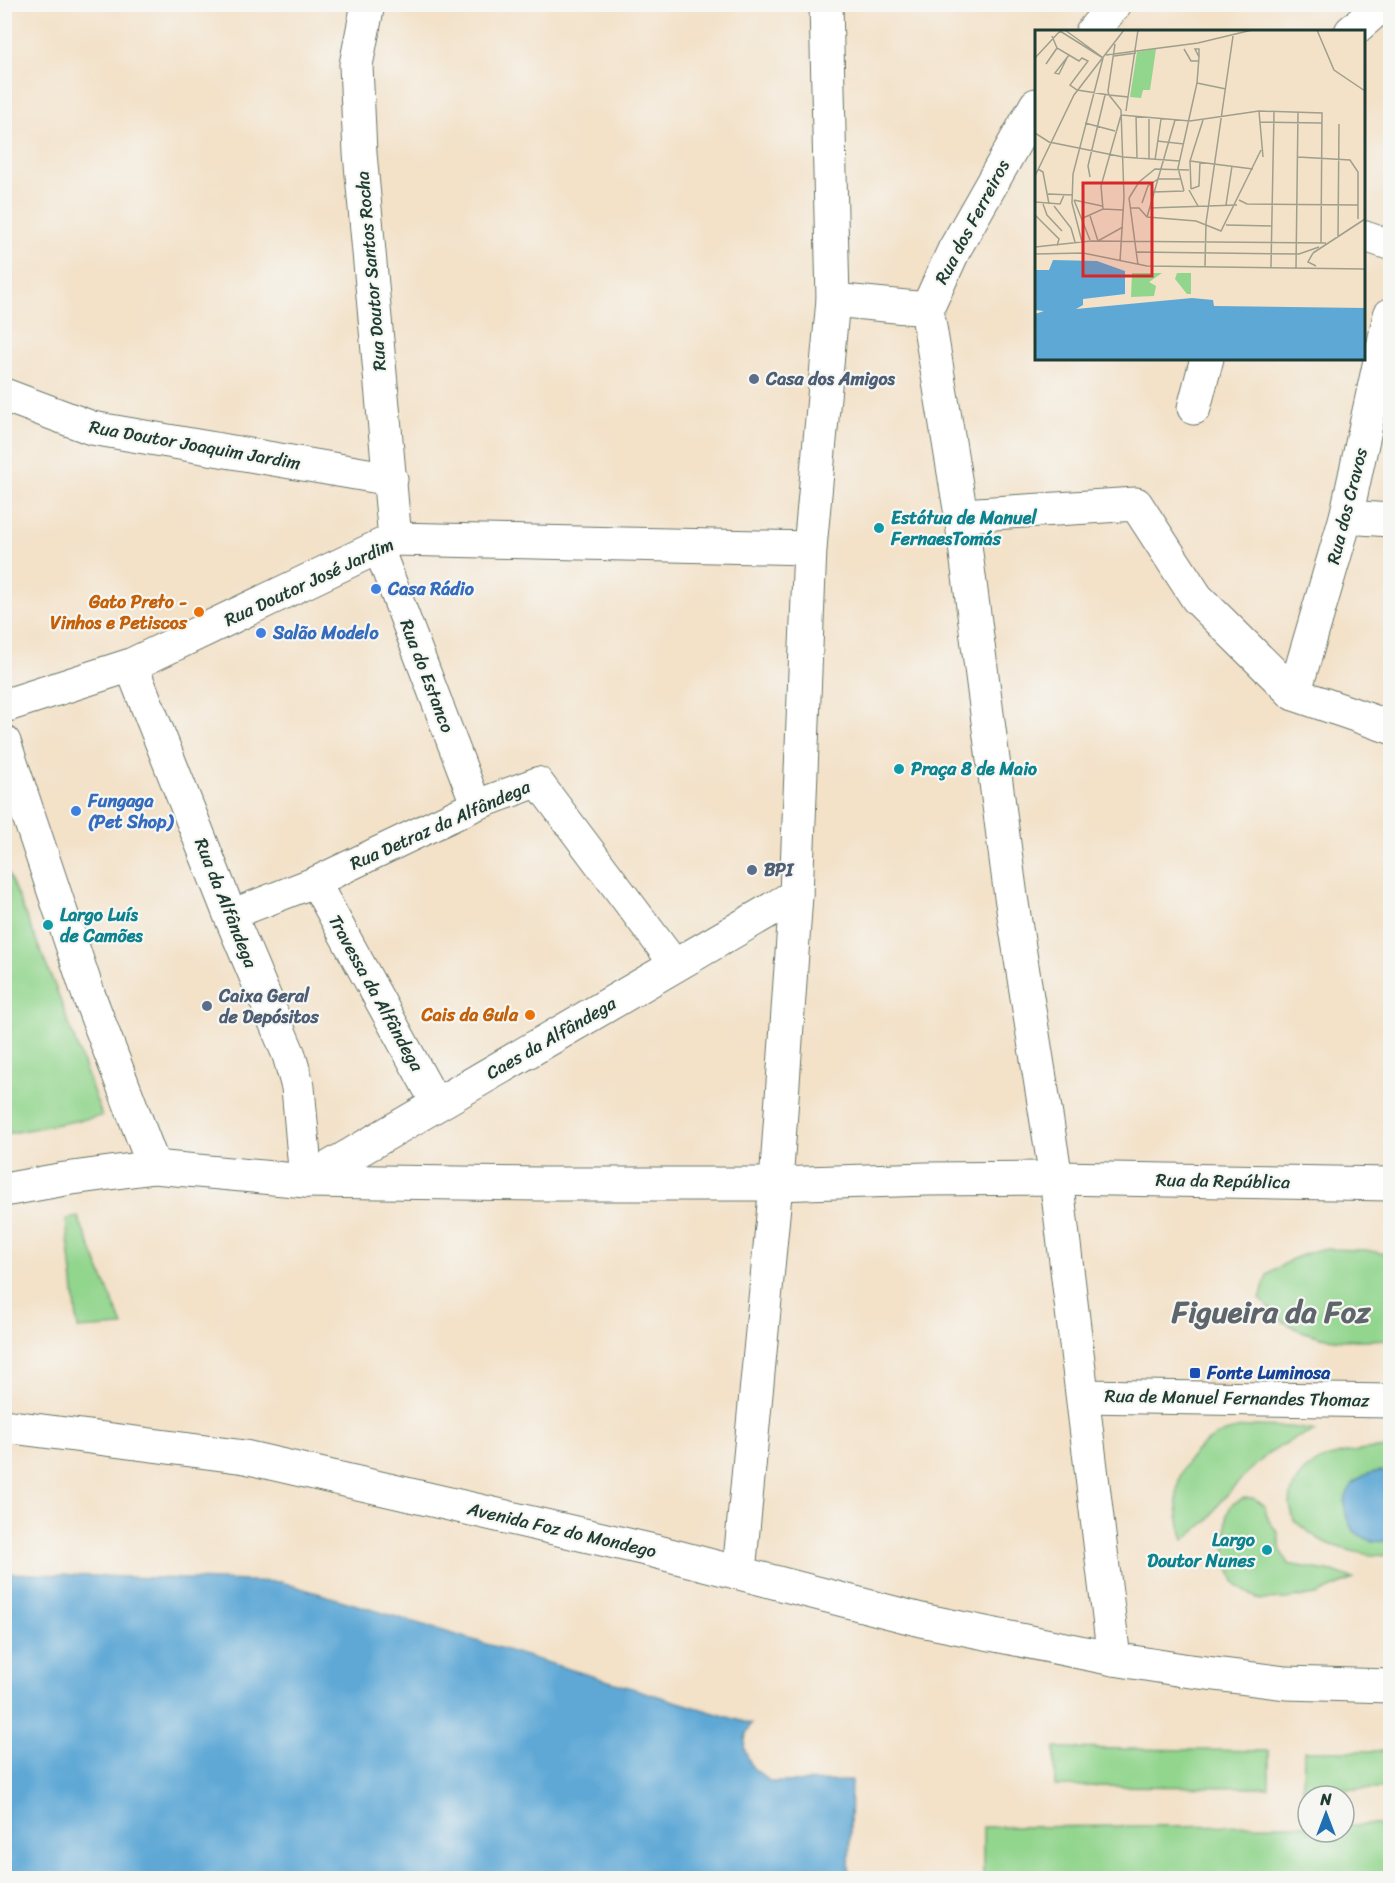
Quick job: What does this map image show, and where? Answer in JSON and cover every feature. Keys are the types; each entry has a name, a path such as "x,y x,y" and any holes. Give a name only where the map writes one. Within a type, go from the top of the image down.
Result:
{"street":[{"name":"Rua Doutor Santos Rocha","path":"368,4 356,65 360,153 391,479 386,543"},
{"path":"739,1572 776,1184 796,895 810,548 832,300 826,4"},
{"path":"1094,30 1115,4"},
{"path":"1353,30 1383,4"},
{"name":"Rua dos Ferreiros","path":"927,309 954,250 1035,107"},
{"path":"1365,236 1390,245"},
{"path":"832,300 927,309 961,516 1011,897 1056,1178 1114,1659"},
{"name":"Rua dos Cravos","path":"1294,694 1346,517 1390,315"},
{"path":"1194,408 1207,360"},
{"name":"Rua Doutor Joaquim Jardim","path":"4,395 92,428 391,479"},
{"path":"961,516 1136,504 1197,598 1294,694 1390,727"},
{"path":"1346,517 1390,520"},
{"name":"Rua Doutor José Jardim","path":"4,706 131,665 386,543 810,548"},
{"name":"Rua do Estanco","path":"386,543 476,805"},
{"name":"Rua da Alfândega","path":"131,665 292,1066 298,1087 306,1181"},
{"path":"4,742 89,996 154,1167"},
{"name":"Rua Detraz da Alfândega","path":"230,915 315,882 476,805 538,782 676,966"},
{"name":"Travessa da Alfândega","path":"315,882 437,1105"},
{"name":"Caes da Alfândega","path":"306,1181 796,895"},
{"path":"4,1190 154,1167 306,1181 597,1185 1056,1178"},
{"name":"Rua da República","path":"1056,1178 1390,1184"},
{"name":"Rua de Manuel Fernandes Thomaz","path":"1083,1396 1390,1401"},
{"name":"Avenida Foz do Mondego","path":"4,1426 245,1457 654,1551 921,1620 1114,1659 1286,1683 1390,1686"}],"green space":[{"path":"4,863 55,986 102,1116 5,1134"},
{"path":"78,1217 123,1326 78,1329 66,1219"},
{"path":"1320,1249 1366,1250 1390,1255 1390,1339 1349,1340 1309,1334 1281,1320 1260,1299 1267,1275 1292,1259"},
{"path":"1255,1426 1290,1427 1316,1431 1293,1439 1269,1453 1222,1500 1207,1521 1184,1540 1179,1523 1177,1491 1186,1464 1195,1452 1223,1433"},
{"path":"1390,1448 1390,1555 1363,1554 1333,1545 1317,1538 1294,1521 1290,1503 1294,1487 1302,1474 1313,1465 1343,1453"},
{"path":"1244,1498 1253,1498 1264,1506 1269,1521 1278,1533 1281,1551 1288,1564 1333,1572 1353,1579 1316,1595 1285,1599 1260,1600 1235,1584 1225,1558 1227,1514 1232,1504"},
{"path":"1055,1748 1269,1751 1269,1787 1055,1786"},
{"path":"1304,1751 1390,1751 1390,1789 1356,1789 1356,1784 1303,1784"},
{"path":"1296,1825 1296,1844 1356,1844 1356,1825 1390,1825 1390,1878 983,1878 983,1827"}],"water":[{"path":"1380,1471 1390,1473 1390,1540 1373,1541 1360,1536 1351,1526 1346,1513 1346,1499 1351,1487 1362,1477"},
{"path":"5,1573 281,1582 751,1724 746,1734 744,1748 752,1767 771,1782 851,1781 849,1878 5,1878"}],"place":[{"name":"Casa dos Amigos","path":"754,379"},
{"name":"Estátua de Manuel FernaesTomás","path":"879,528"},
{"name":"Casa Rádio","path":"376,589"},
{"name":"Gato Preto - Vinhos e Petiscos","path":"199,612"},
{"name":"Salão Modelo","path":"261,633"},
{"name":"Praça 8 de Maio","path":"899,769"},
{"name":"Fungaga (Pet Shop)","path":"76,811"},
{"name":"BPI","path":"752,870"},
{"name":"Largo Luís de Camões","path":"48,925"},
{"name":"Caixa Geral de Depósitos","path":"207,1006"},
{"name":"Cais da Gula","path":"530,1015"},
{"name":"Fonte Luminosa","path":"1195,1373"},
{"name":"Largo Doutor Nunes","path":"1267,1550"}],"district":[{"name":"Figueira da Foz","path":"1271,1312"}]}
